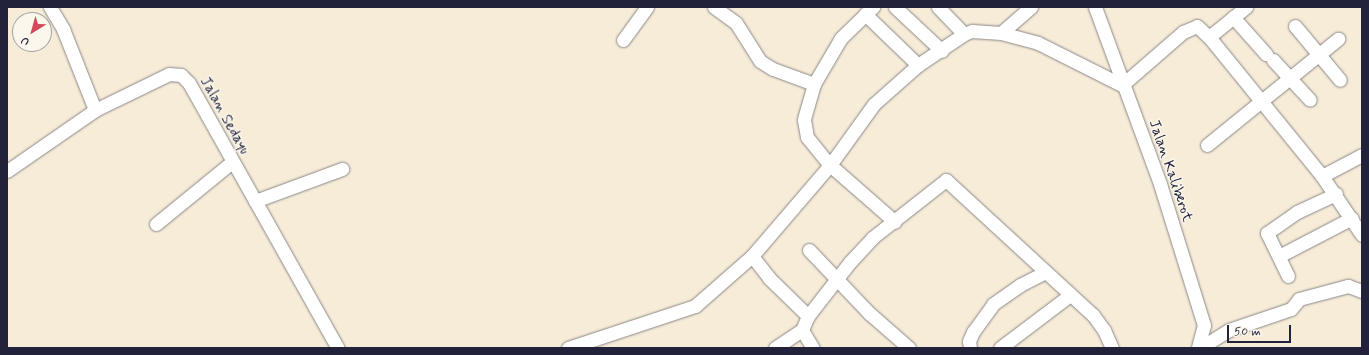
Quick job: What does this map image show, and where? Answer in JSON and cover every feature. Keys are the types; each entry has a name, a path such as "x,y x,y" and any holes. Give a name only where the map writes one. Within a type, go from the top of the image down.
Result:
{"street":[{"path":"50,7 63,29 95,110"},
{"path":"623,40 647,7"},
{"path":"714,7 734,20 760,61 773,69 814,84"},
{"path":"895,7 942,51"},
{"path":"938,7 964,34"},
{"path":"1001,33 1031,7"},
{"name":"Jalan Kaliberot","path":"1095,7 1122,85 1160,184 1204,325 1199,348"},
{"path":"1209,37 1246,7"},
{"path":"895,222 830,165 813,147 804,130 804,120 814,84 840,40 869,10 918,65"},
{"path":"1233,17 1310,100"},
{"path":"568,348 696,306 752,256 830,165 874,104 918,65 942,51 964,34 1001,33 1038,43 1122,85 1189,29 1197,26 1209,37 1322,176 1336,194 1362,235"},
{"path":"1295,26 1340,80"},
{"path":"1207,145 1338,39"},
{"name":"Jalan Sedayu","path":"7,171 95,110 169,74 181,75 189,83 232,162 338,348"},
{"path":"1322,176 1359,161"},
{"path":"156,224 232,162"},
{"path":"255,201 342,169"},
{"path":"775,348 802,330 808,316 850,262 872,238 895,222 946,180 1044,273 1099,322 1112,348"},
{"path":"1288,276 1267,233 1297,212 1336,194"},
{"path":"1279,256 1352,218"},
{"path":"810,250 869,313 909,348"},
{"path":"752,256 769,278 808,316"},
{"path":"970,348 971,336 993,304 1020,285 1044,273"},
{"path":"1199,348 1228,330 1291,309 1299,300 1348,286 1362,291"},
{"path":"1000,348 1070,295"},
{"path":"802,330 813,348"}]}
